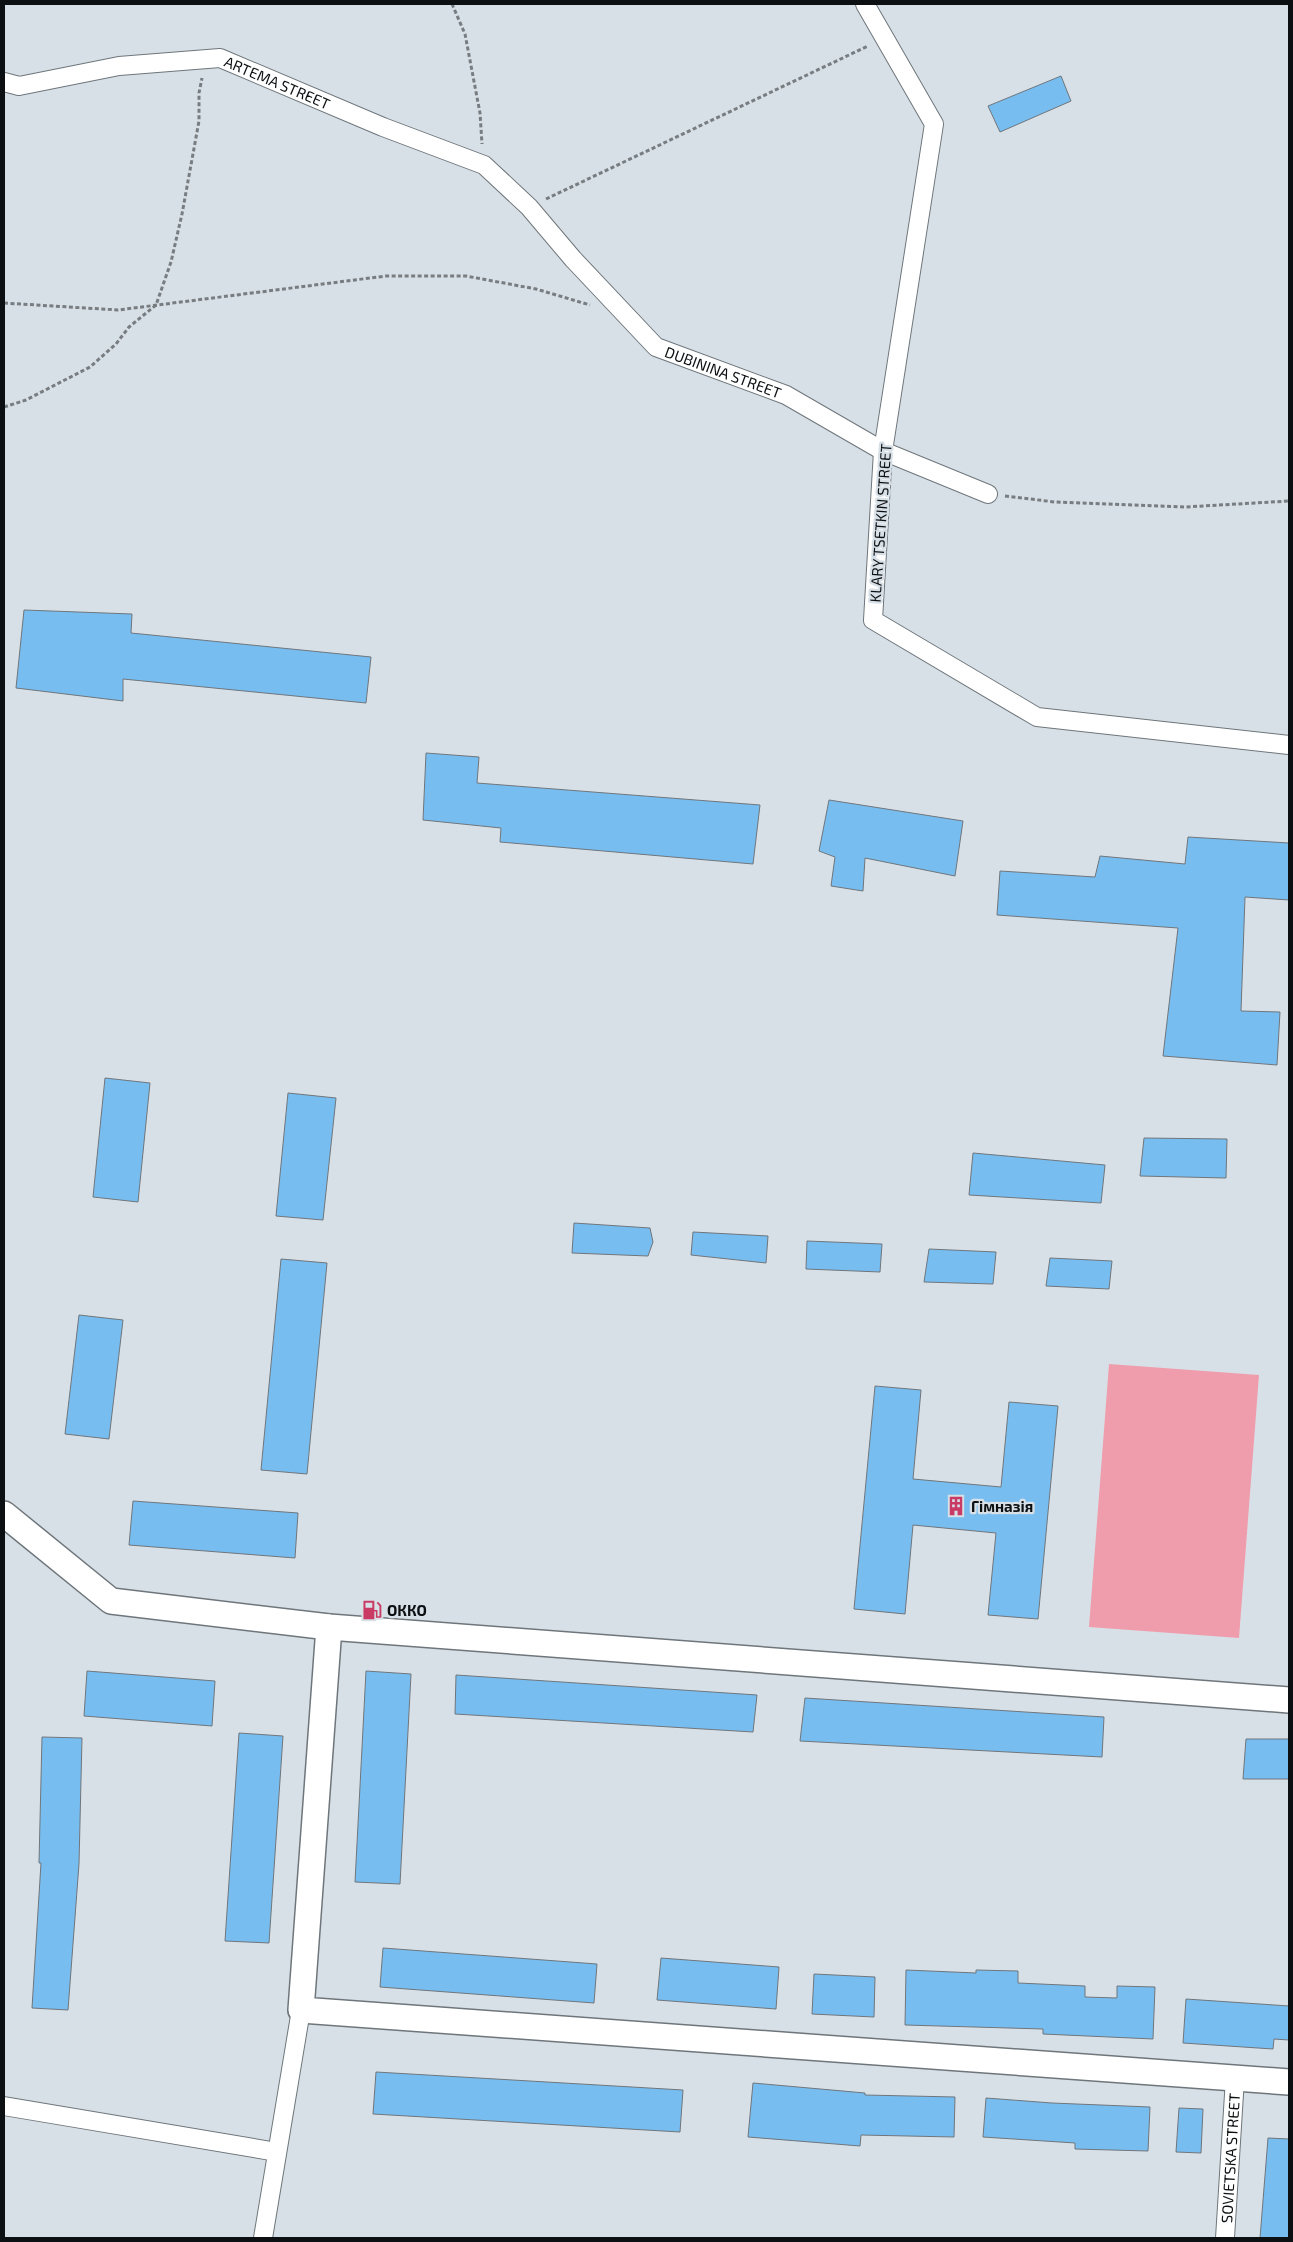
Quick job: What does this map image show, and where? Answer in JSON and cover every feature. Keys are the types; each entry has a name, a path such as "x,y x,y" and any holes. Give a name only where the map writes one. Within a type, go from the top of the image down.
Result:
{"street":[{"name":"KLARY TSETKIN STREET","path":"864,4 934,124 883,451 873,620 1037,717 1289,745"},
{"name":"ARTEMA STREET","path":"4,82 18,86 119,66 220,58 383,126 484,165"},
{"name":"DUBININA STREET","path":"484,165 530,207 573,259 656,348 786,395 883,451 988,494"},
{"path":"4,1514 112,1600 330,1626 1289,1700"},
{"path":"262,2238 301,2010 330,1626"},
{"path":"301,2010 1289,2082"},
{"name":"SOVIETSKA STREET","path":"1225,2238 1235,2078"},
{"path":"4,2106 277,2152"}],"path":[{"path":"452,4 465,34 480,113 484,165"},
{"path":"530,207 884,38"},
{"path":"4,407 26,400 90,367 116,344 129,327 156,305 171,262 182,214 199,121 199,93 206,59"},
{"path":"4,303 118,310 386,276 466,276 536,288 626,316"},
{"path":"988,494 1055,502 1185,506 1289,501"}],"shaded area":[{"path":"1109,1364 1259,1375 1239,1638 1089,1627"}],"building":[{"path":"1061,76 1071,101 1000,132 988,106"},
{"path":"24,610 132,614 131,633 371,657 366,703 123,679 123,701 16,688"},
{"path":"426,753 479,757 477,783 760,805 753,864 500,842 501,828 423,820"},
{"path":"829,800 963,821 955,876 865,858 863,891 831,886 835,857 819,851"},
{"path":"1188,837 1289,843 1289,900 1245,897 1241,1011 1280,1012 1277,1065 1163,1056 1178,928 997,915 1000,871 1095,877 1100,856 1185,864"},
{"path":"105,1078 150,1083 138,1202 93,1197"},
{"path":"288,1093 336,1098 323,1220 276,1216"},
{"path":"1144,1138 1227,1139 1226,1178 1140,1176"},
{"path":"973,1153 1105,1165 1101,1203 969,1195"},
{"path":"574,1223 650,1228 653,1242 648,1256 572,1253"},
{"path":"693,1232 768,1236 766,1263 691,1255"},
{"path":"807,1241 882,1244 880,1272 806,1269"},
{"path":"929,1249 996,1252 993,1284 924,1282"},
{"path":"1050,1258 1112,1261 1109,1289 1046,1286"},
{"path":"281,1259 327,1263 307,1474 261,1470"},
{"path":"79,1315 123,1320 109,1439 65,1434"},
{"name":"Гімназія","path":"875,1386 921,1390 913,1479 1001,1487 1009,1402 1058,1406 1038,1619 988,1615 996,1533 913,1525 905,1614 854,1609"},
{"path":"133,1501 298,1513 295,1558 129,1545"},
{"path":"87,1671 215,1681 212,1726 84,1716"},
{"path":"366,1671 411,1674 400,1884 355,1882"},
{"path":"456,1675 757,1695 753,1732 455,1714"},
{"path":"805,1698 1104,1717 1102,1757 800,1741"},
{"path":"239,1733 283,1736 269,1943 225,1941"},
{"path":"42,1737 82,1738 79,1864 68,2010 32,2008 41,1863 39,1863"},
{"path":"1246,1739 1289,1739 1289,1779 1243,1779"},
{"path":"383,1948 597,1964 594,2003 380,1987"},
{"path":"661,1958 779,1967 776,2009 657,2000"},
{"path":"906,1970 976,1973 976,1970 1018,1971 1018,1983 1085,1986 1085,1997 1117,1998 1117,1986 1155,1987 1153,2039 1043,2034 1043,2029 905,2025"},
{"path":"814,1974 875,1977 874,2017 812,2014"},
{"path":"1186,1999 1289,2006 1289,2040 1274,2039 1273,2049 1183,2043"},
{"path":"376,2072 683,2090 680,2132 373,2114"},
{"path":"753,2083 865,2093 865,2095 955,2097 954,2137 861,2135 860,2146 748,2137"},
{"path":"986,2098 1150,2107 1148,2151 1075,2149 1075,2143 983,2137"},
{"path":"1179,2108 1203,2109 1201,2153 1176,2152"},
{"path":"1268,2138 1289,2139 1289,2238 1260,2238"}],"place":[{"name":"Гімназія","path":"956,1506"},
{"name":"ОККО","path":"372,1610"}]}
